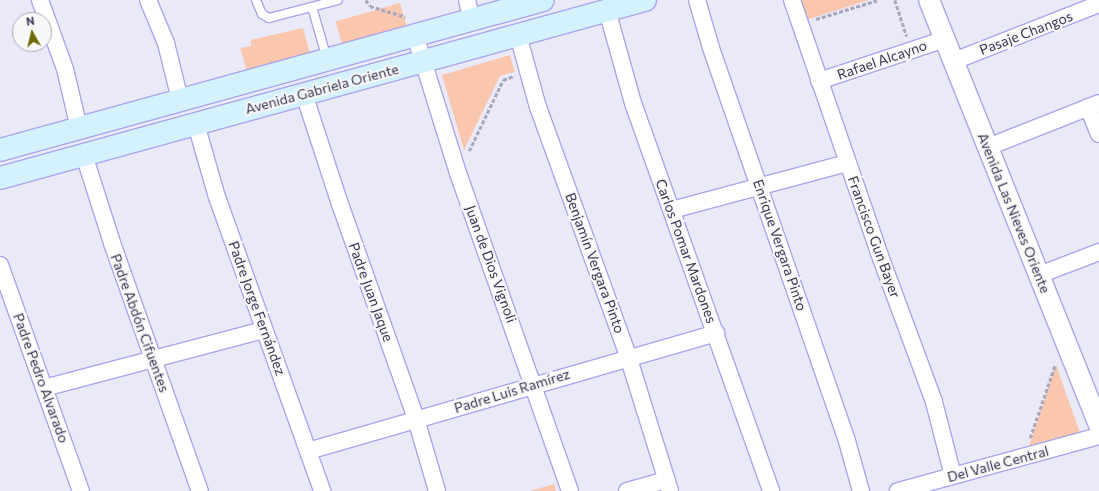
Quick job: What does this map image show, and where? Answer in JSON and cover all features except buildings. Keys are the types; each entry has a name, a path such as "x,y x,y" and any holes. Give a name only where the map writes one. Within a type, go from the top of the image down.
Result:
{"main road":[{"name":"Avenida Gabriela Oriente","path":"0,150 327,60 413,27 469,10 543,0"},
{"name":"Avenida Gabriela Oriente","path":"0,178 645,0"}],"street":[{"path":"40,0 65,69 80,128"},
{"path":"148,0 166,44 180,100"},
{"name":"Enrique Vergara Pinto","path":"697,0 711,48 760,186 861,491"},
{"name":"Francisco Gun Bayer","path":"792,0 819,82 931,395 953,476"},
{"name":"Avenida Las Nieves Oriente","path":"930,0 1099,425"},
{"name":"Pasaje Changos","path":"954,61 1099,4"},
{"name":"Carlos Pomar Mardones","path":"607,10 633,103 771,491"},
{"name":"Juan de Dios Vignoli","path":"413,27 458,173 534,384 570,491"},
{"name":"Benjamín Vergara Pinto","path":"518,35 528,72 628,356 668,485"},
{"name":"Rafael Alcayno","path":"819,82 945,39"},
{"name":"Padre Juan Jaque","path":"304,94 340,204 416,419 437,491"},
{"path":"988,147 1094,105 1099,134"},
{"name":"Padre Jorge Fernández","path":"196,124 211,176 263,330 322,491"},
{"name":"Padre Abdón Cifuentes","path":"84,155 104,221 200,491"},
{"path":"672,210 848,164"},
{"path":"1039,275 1099,252"},
{"name":"Padre Pedro Alvarado","path":"0,265 81,491"},
{"path":"44,388 263,330"},
{"name":"Padre Luis Ramírez","path":"308,450 628,356 716,333"},
{"name":"Del Valle Central","path":"898,491 1099,436"},
{"path":"627,491 668,485"}],"lane":[{"path":"256,0 262,14 269,18 338,0"},
{"path":"312,7 327,60"}],"path":[{"path":"366,0 370,6 413,27"},
{"path":"800,24 878,0"},
{"path":"895,0 910,42 923,38 926,45"},
{"path":"458,173 502,80 528,72"},
{"path":"1023,457 1064,338"}],"shaded area":[{"path":"801,0 869,0 806,20"},
{"path":"400,3 407,27 342,45 336,21"},
{"path":"303,28 310,54 247,71 240,48 251,46 251,40"},
{"path":"510,55 515,72 500,76 464,150 442,75"},
{"path":"1056,365 1080,433 1028,449"},
{"path":"554,484 556,491 530,491"}]}
